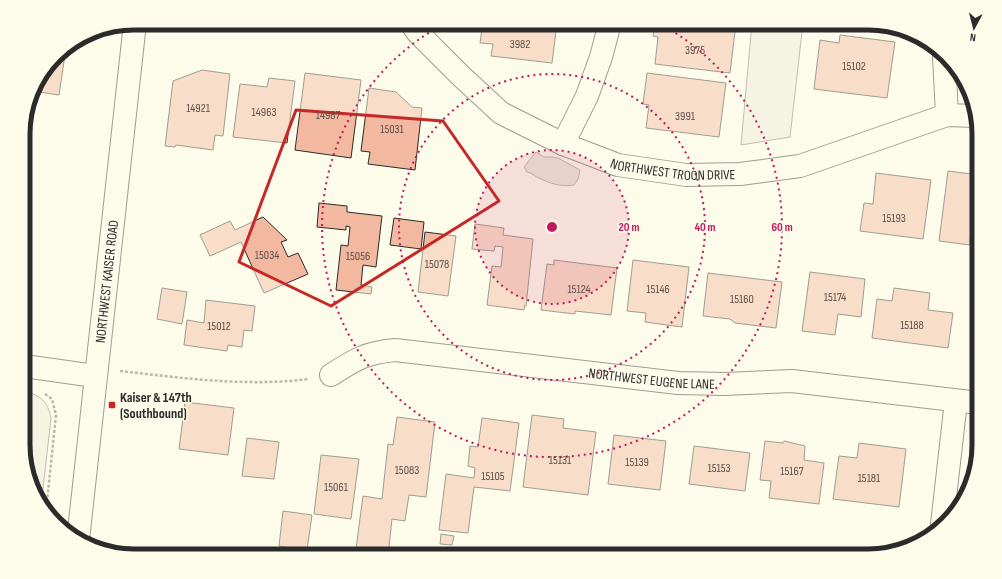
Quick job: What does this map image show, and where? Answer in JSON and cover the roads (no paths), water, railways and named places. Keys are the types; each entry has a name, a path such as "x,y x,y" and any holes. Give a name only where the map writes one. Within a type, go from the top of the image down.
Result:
{"street":[{"name":"NORTHWEST KAISER ROAD","path":"79,533 134,30"},
{"name":"NORTHWEST TROON DRIVE","path":"416,30 460,75 501,113 563,144 618,165 686,175 740,174 800,166 947,115 970,116"},
{"path":"563,144 588,96 608,30"},
{"path":"944,63 947,115"},
{"name":"NORTHWEST EUGENE LANE","path":"331,375 358,358 372,353 395,350 678,382 725,384 792,381 972,402"},
{"path":"30,366 96,372"},
{"path":"943,518 956,401"}],"place":[{"name":"Kaiser & 147th (Southbound)","path":"112,405"}]}
